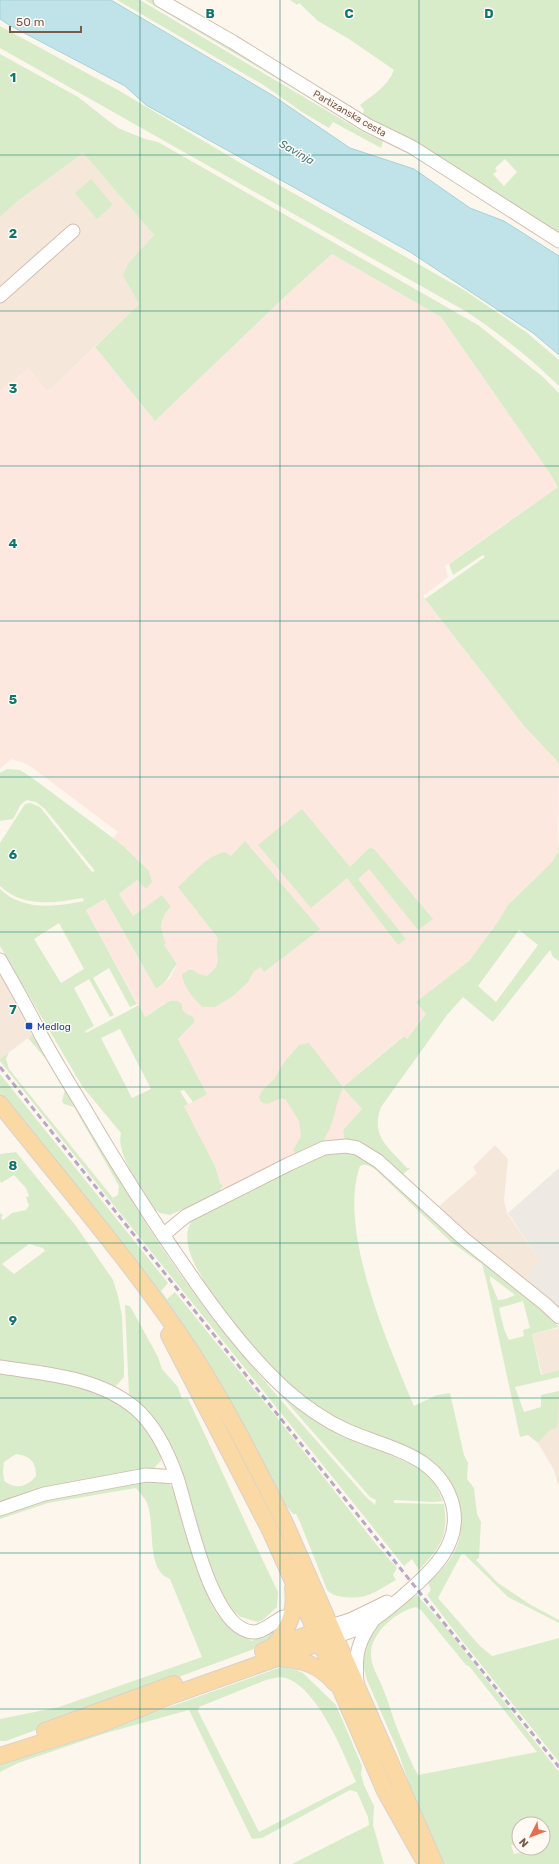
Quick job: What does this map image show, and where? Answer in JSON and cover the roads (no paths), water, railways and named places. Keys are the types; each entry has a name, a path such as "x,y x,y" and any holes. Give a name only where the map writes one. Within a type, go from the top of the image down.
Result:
{"main road":[{"path":"0,1104 150,1295 183,1340 234,1424 285,1523 326,1634 342,1692 385,1791 426,1864"},
{"path":"150,1295 160,1320 270,1530 292,1580 357,1686 435,1864"},
{"path":"274,1653 291,1618 294,1599 292,1580"},
{"path":"0,1748 326,1634"},
{"path":"0,1756 100,1724 274,1653 297,1659 315,1666 332,1679 342,1692"}],"street":[{"name":"Partizanska cesta","path":"160,0 233,42 367,125 418,150 559,240"},
{"path":"0,296 73,232"},
{"path":"0,960 100,1135 162,1235 199,1288 232,1330 274,1378 287,1390 334,1424 415,1457 429,1466 442,1480 448,1492 453,1507 454,1522 452,1538 437,1564 411,1589 375,1618 360,1627 326,1634"},
{"path":"162,1235 186,1216 324,1148 346,1146 358,1148 378,1161 464,1239 559,1317"},
{"path":"0,1367 64,1377 106,1389 135,1408 151,1426 162,1442 176,1477 206,1574 224,1611 240,1627 253,1632 259,1631 283,1617"},
{"path":"0,1509 44,1494 146,1475 176,1477"},
{"path":"326,1634 411,1589"},
{"path":"357,1686 356,1660 359,1645 362,1637 375,1618"}],"water":[{"name":"Savinja","path":"0,0 111,0 272,95 350,148 414,169 470,208 504,221 559,256 559,355 533,333 410,252 146,105 125,86 9,25 0,19"}],"railway":[{"path":"0,1067 559,1767"}],"place":[{"name":"Medlog","path":"29,1026"}]}
